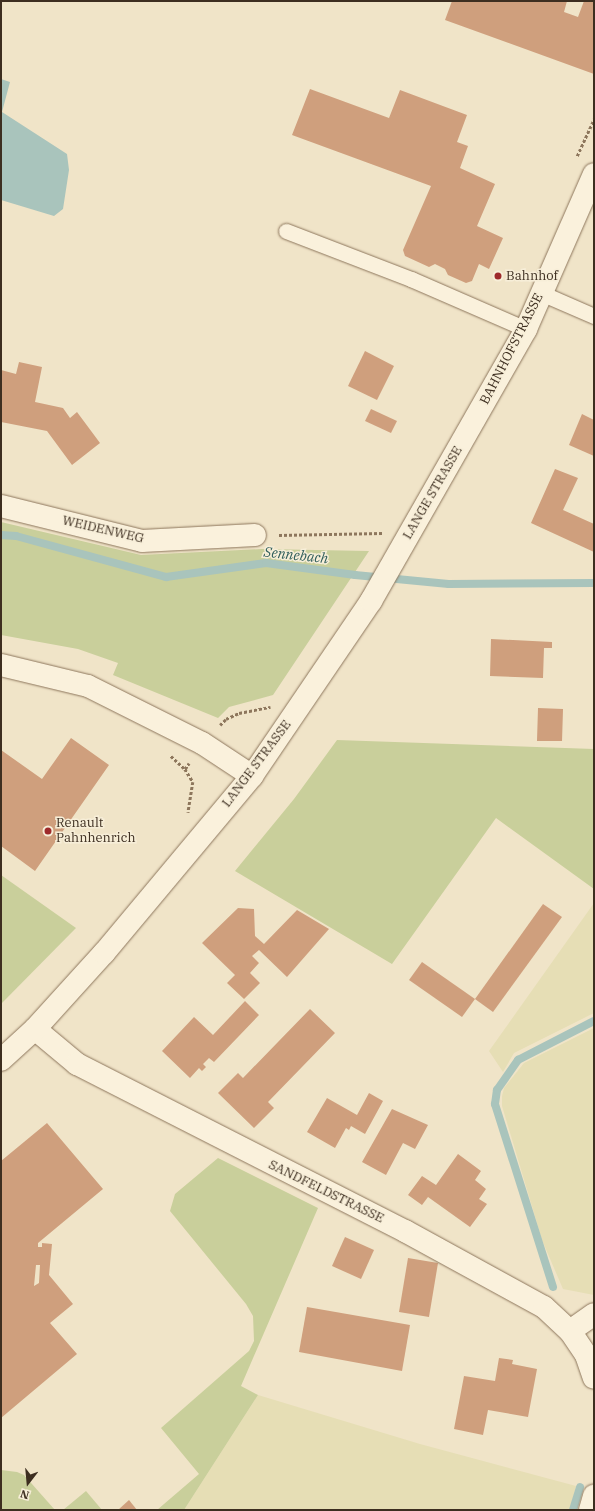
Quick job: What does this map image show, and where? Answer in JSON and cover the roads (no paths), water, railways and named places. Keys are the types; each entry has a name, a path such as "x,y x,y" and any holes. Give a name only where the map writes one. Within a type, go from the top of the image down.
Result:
{"street":[{"name":"BAHNHOFSTRASSE","path":"467,434 526,329 594,174"},
{"name":"LANGE STRASSE","path":"1,1060 34,1029 104,953 252,776 371,601 467,434"},
{"name":"WEIDENWEG","path":"1,506 142,541 255,535"},
{"path":"1,665 88,686 202,743 252,776"},
{"name":"SANDFELDSTRASSE","path":"34,1029 77,1064 405,1231 544,1307 570,1331 586,1355 594,1378"},
{"path":"570,1331 594,1314"},
{"path":"590,1510 594,1496"}],"lane":[{"path":"286,231 411,279 526,329"},
{"path":"541,293 594,316"}],"water":[{"path":"1,79 10,82 2,112 67,154 69,170 63,209 54,216 1,200"}],"waterway":[{"name":"Sennebach","path":"1,535 16,536 166,577 266,563 355,575 449,584 594,583"},
{"path":"553,1287 495,1104 497,1090 518,1060 594,1021"},
{"path":"573,1510 580,1487"}],"place":[{"name":"Bahnhof","path":"498,276"},
{"name":"Renault Pahnhenrich","path":"48,831"}]}
